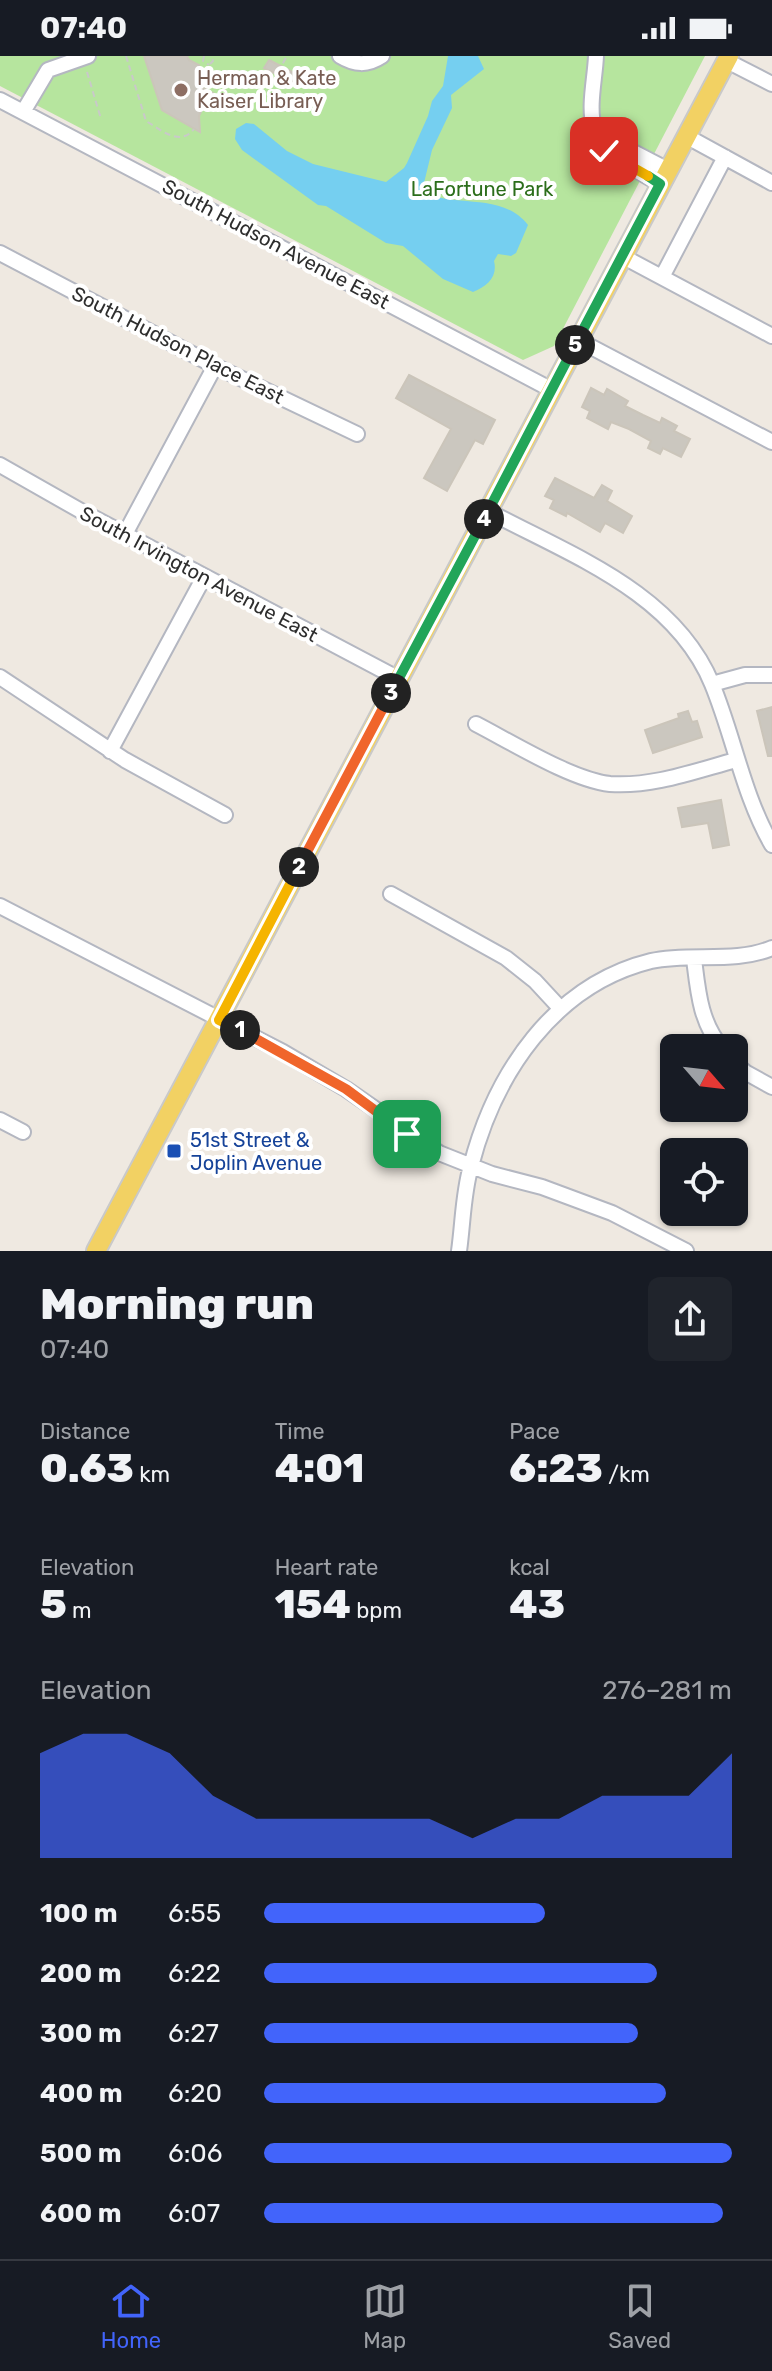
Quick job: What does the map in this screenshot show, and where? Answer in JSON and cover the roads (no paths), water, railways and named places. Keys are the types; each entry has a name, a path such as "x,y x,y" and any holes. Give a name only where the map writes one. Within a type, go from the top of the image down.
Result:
{"main road":[{"path":"96,1251 728,58"}],"street":[{"path":"340,56 357,64 365,64 382,56"},
{"path":"596,56 592,116 595,132 602,142 612,141 664,177"},
{"path":"23,112 48,70 85,57"},
{"path":"728,58 772,84"},
{"name":"South Hudson Avenue East","path":"0,100 552,390"},
{"path":"686,136 772,183"},
{"path":"662,277 725,157"},
{"name":"South Hudson Place East","path":"0,253 215,366 357,434"},
{"path":"622,256 772,336"},
{"path":"578,340 772,442"},
{"path":"125,534 215,366"},
{"name":"South Irvington Avenue East","path":"0,465 399,679"},
{"path":"488,511 630,588 673,625 690,645 712,684 758,822 772,845"},
{"path":"110,751 204,577"},
{"path":"712,684 745,675 772,675"},
{"path":"0,677 110,751 225,815"},
{"path":"476,724 571,772 606,783 649,783 736,760"},
{"path":"391,894 506,958 535,981 560,1008"},
{"path":"0,906 296,1059 439,1153 470,1167 612,1213 686,1251"},
{"path":"459,1251 470,1167 509,1073 531,1038 560,1008 590,987 628,967 656,960 750,956 772,948"},
{"path":"694,959 700,1007 711,1034"},
{"path":"748,1074 772,1087"},
{"path":"0,1120 23,1132"}],"water":[{"path":"448,56 478,56 484,69 451,95 452,108 432,150 423,187 443,198 502,207 528,225 516,253 511,256 498,254 490,280 473,292 443,279 403,246 386,243 326,206 318,205 242,150 235,139 236,129 246,123 254,124 287,151 313,164 386,182 407,163 432,101 443,86"}],"place":[{"name":"Herman & Kate Kaiser Library","path":"181,90"},
{"name":"51st Street & Joplin Avenue","path":"174,1151"}],"park label":[{"name":"LaFortune Park","path":"482,189"}]}
